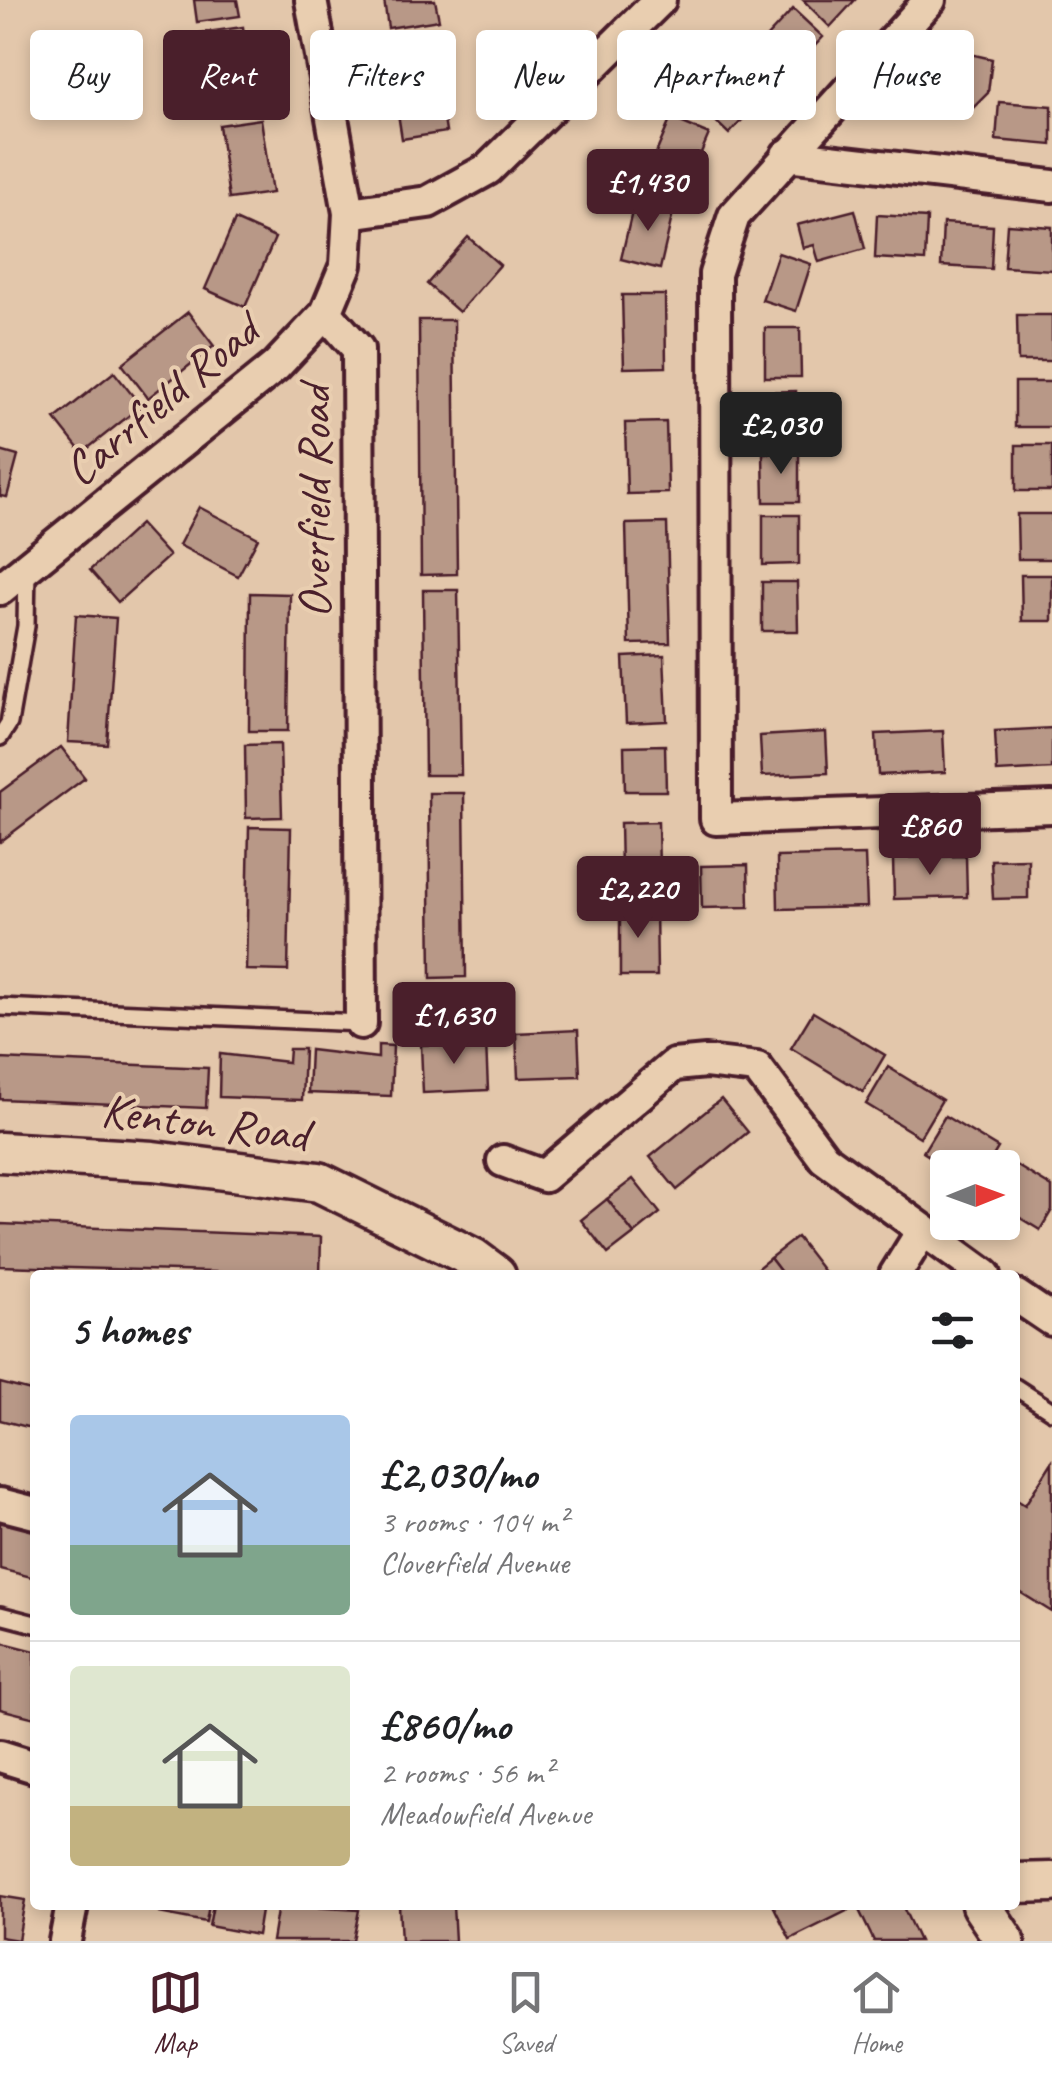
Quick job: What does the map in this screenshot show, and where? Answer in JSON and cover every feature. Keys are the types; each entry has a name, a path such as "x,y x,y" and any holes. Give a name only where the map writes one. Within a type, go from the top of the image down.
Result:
{"street":[{"path":"311,0 349,214 346,265 326,313"},
{"path":"349,214 428,202 488,169 660,0"},
{"path":"930,0 734,216 715,274 716,820 1052,807"},
{"path":"787,155 1052,186"},
{"name":"Carrfield Road","path":"0,588 276,366 326,313"},
{"name":"Overfield Road","path":"326,313 358,349 361,1023"},
{"path":"503,1160 544,1176 674,1065 706,1062 758,1068 824,1158 921,1233 977,1270"},
{"name":"Kenton Road","path":"0,1152 153,1161 319,1182 473,1258 489,1270"},
{"path":"898,1270 921,1233"},
{"path":"1020,1298 1052,1320"},
{"path":"0,1504 30,1512"},
{"path":"0,1756 30,1765"},
{"path":"1020,1883 1052,1882"},
{"path":"65,1941 71,1910"},
{"path":"984,1910 1005,1941"}],"lane":[{"path":"0,736 9,723 26,626 27,567"},
{"path":"0,1007 361,1023"},
{"path":"1020,1391 1052,1410"},
{"path":"0,1615 30,1623"}],"building":[{"path":"194,0 237,0 240,16 197,22"},
{"path":"384,0 435,0 439,20 388,28"},
{"path":"803,0 855,0 830,27"},
{"path":"793,9 816,30 773,30"},
{"path":"974,55 992,59 988,93 974,107"},
{"path":"999,102 1052,106 1052,145 996,140"},
{"path":"261,120 272,193 229,199 219,125"},
{"path":"399,120 444,120 446,132 402,139"},
{"path":"670,120 709,134 683,195 645,179"},
{"path":"714,120 742,120 729,134"},
{"path":"635,199 674,208 660,269 621,259"},
{"path":"855,210 865,249 819,262 814,245 803,248 797,225"},
{"path":"877,215 927,218 925,261 875,258"},
{"path":"235,220 275,238 245,307 205,289"},
{"path":"943,223 993,226 991,269 941,266"},
{"path":"1007,224 1052,227 1052,270 1004,267"},
{"path":"468,237 500,265 459,312 427,284"},
{"path":"778,253 811,264 796,311 762,300"},
{"path":"622,295 665,295 666,367 624,368"},
{"path":"188,312 214,346 148,398 122,364"},
{"path":"1017,315 1052,315 1052,361 1018,361"},
{"path":"419,320 454,320 457,574 421,575"},
{"path":"765,328 800,328 801,377 765,377"},
{"path":"114,372 141,406 82,453 55,419"},
{"path":"1015,382 1052,382 1052,427 1015,427"},
{"path":"796,391 796,441 761,441 760,392"},
{"path":"666,422 668,493 627,494 625,423"},
{"path":"1016,445 1052,445 1052,491 1016,491"},
{"path":"0,451 18,456 7,497 0,496"},
{"path":"763,453 799,453 799,502 764,502"},
{"path":"199,507 258,538 238,576 179,545"},
{"path":"1017,514 1052,514 1052,559 1018,559"},
{"path":"763,515 799,515 799,564 763,565"},
{"path":"667,523 670,643 629,644 626,524"},
{"path":"140,524 169,556 118,602 90,570"},
{"path":"1021,575 1052,575 1052,621 1022,621"},
{"path":"762,582 797,582 798,631 762,631"},
{"path":"423,590 458,590 461,775 425,775"},
{"path":"250,593 290,594 288,731 249,731"},
{"path":"76,615 116,618 107,744 68,742"},
{"path":"664,655 667,721 626,723 623,657"},
{"path":"1052,728 1052,769 997,772 995,731"},
{"path":"943,731 945,772 878,775 876,734"},
{"path":"826,732 828,773 762,776 760,736"},
{"path":"280,744 282,817 246,818 245,745"},
{"path":"665,745 666,791 625,791 624,746"},
{"path":"61,747 85,778 0,842 0,792"},
{"path":"429,793 464,793 466,977 431,978"},
{"path":"658,822 659,870 621,872 620,823"},
{"path":"249,827 291,828 288,971 246,970"},
{"path":"865,855 867,907 778,909 777,857"},
{"path":"966,856 967,897 894,899 893,858"},
{"path":"1028,859 1028,898 993,899 991,860"},
{"path":"748,865 749,907 702,908 701,866"},
{"path":"620,906 656,906 657,976 620,976"},
{"path":"813,1012 885,1055 863,1092 791,1048"},
{"path":"578,1030 580,1076 518,1078 516,1033"},
{"path":"486,1042 488,1090 423,1093 421,1045"},
{"path":"378,1045 393,1046 391,1096 308,1093 310,1050 378,1058"},
{"path":"289,1049 304,1049 302,1100 219,1097 220,1054 288,1062"},
{"path":"0,1059 208,1068 206,1108 0,1099"},
{"path":"888,1067 942,1100 920,1137 866,1104"},
{"path":"721,1099 748,1132 677,1190 650,1157"},
{"path":"945,1116 998,1148 930,1150 930,1156 923,1152"},
{"path":"1020,1168 1052,1187 1052,1210 1040,1230 1020,1218"},
{"path":"633,1179 660,1213 634,1234 607,1199"},
{"path":"607,1199 634,1234 608,1254 581,1220"},
{"path":"0,1224 321,1237 320,1270 0,1266"},
{"path":"797,1237 822,1270 779,1270 770,1258"},
{"path":"770,1258 779,1270 755,1270"},
{"path":"0,1383 30,1391 30,1428 0,1420"},
{"path":"1052,1462 1052,1612 1020,1592 1020,1502 1025,1505"},
{"path":"0,1518 30,1526 30,1577 0,1569"},
{"path":"0,1642 30,1650 30,1717 0,1709"},
{"path":"0,1896 25,1900 18,1940 0,1937"},
{"path":"159,1910 208,1910 206,1922"},
{"path":"212,1910 261,1910 257,1935 209,1926"},
{"path":"277,1910 359,1910 353,1941 272,1941"},
{"path":"399,1910 453,1910 455,1941 401,1941"},
{"path":"776,1910 849,1910 790,1939"},
{"path":"859,1910 904,1910 919,1941 874,1941"}]}
